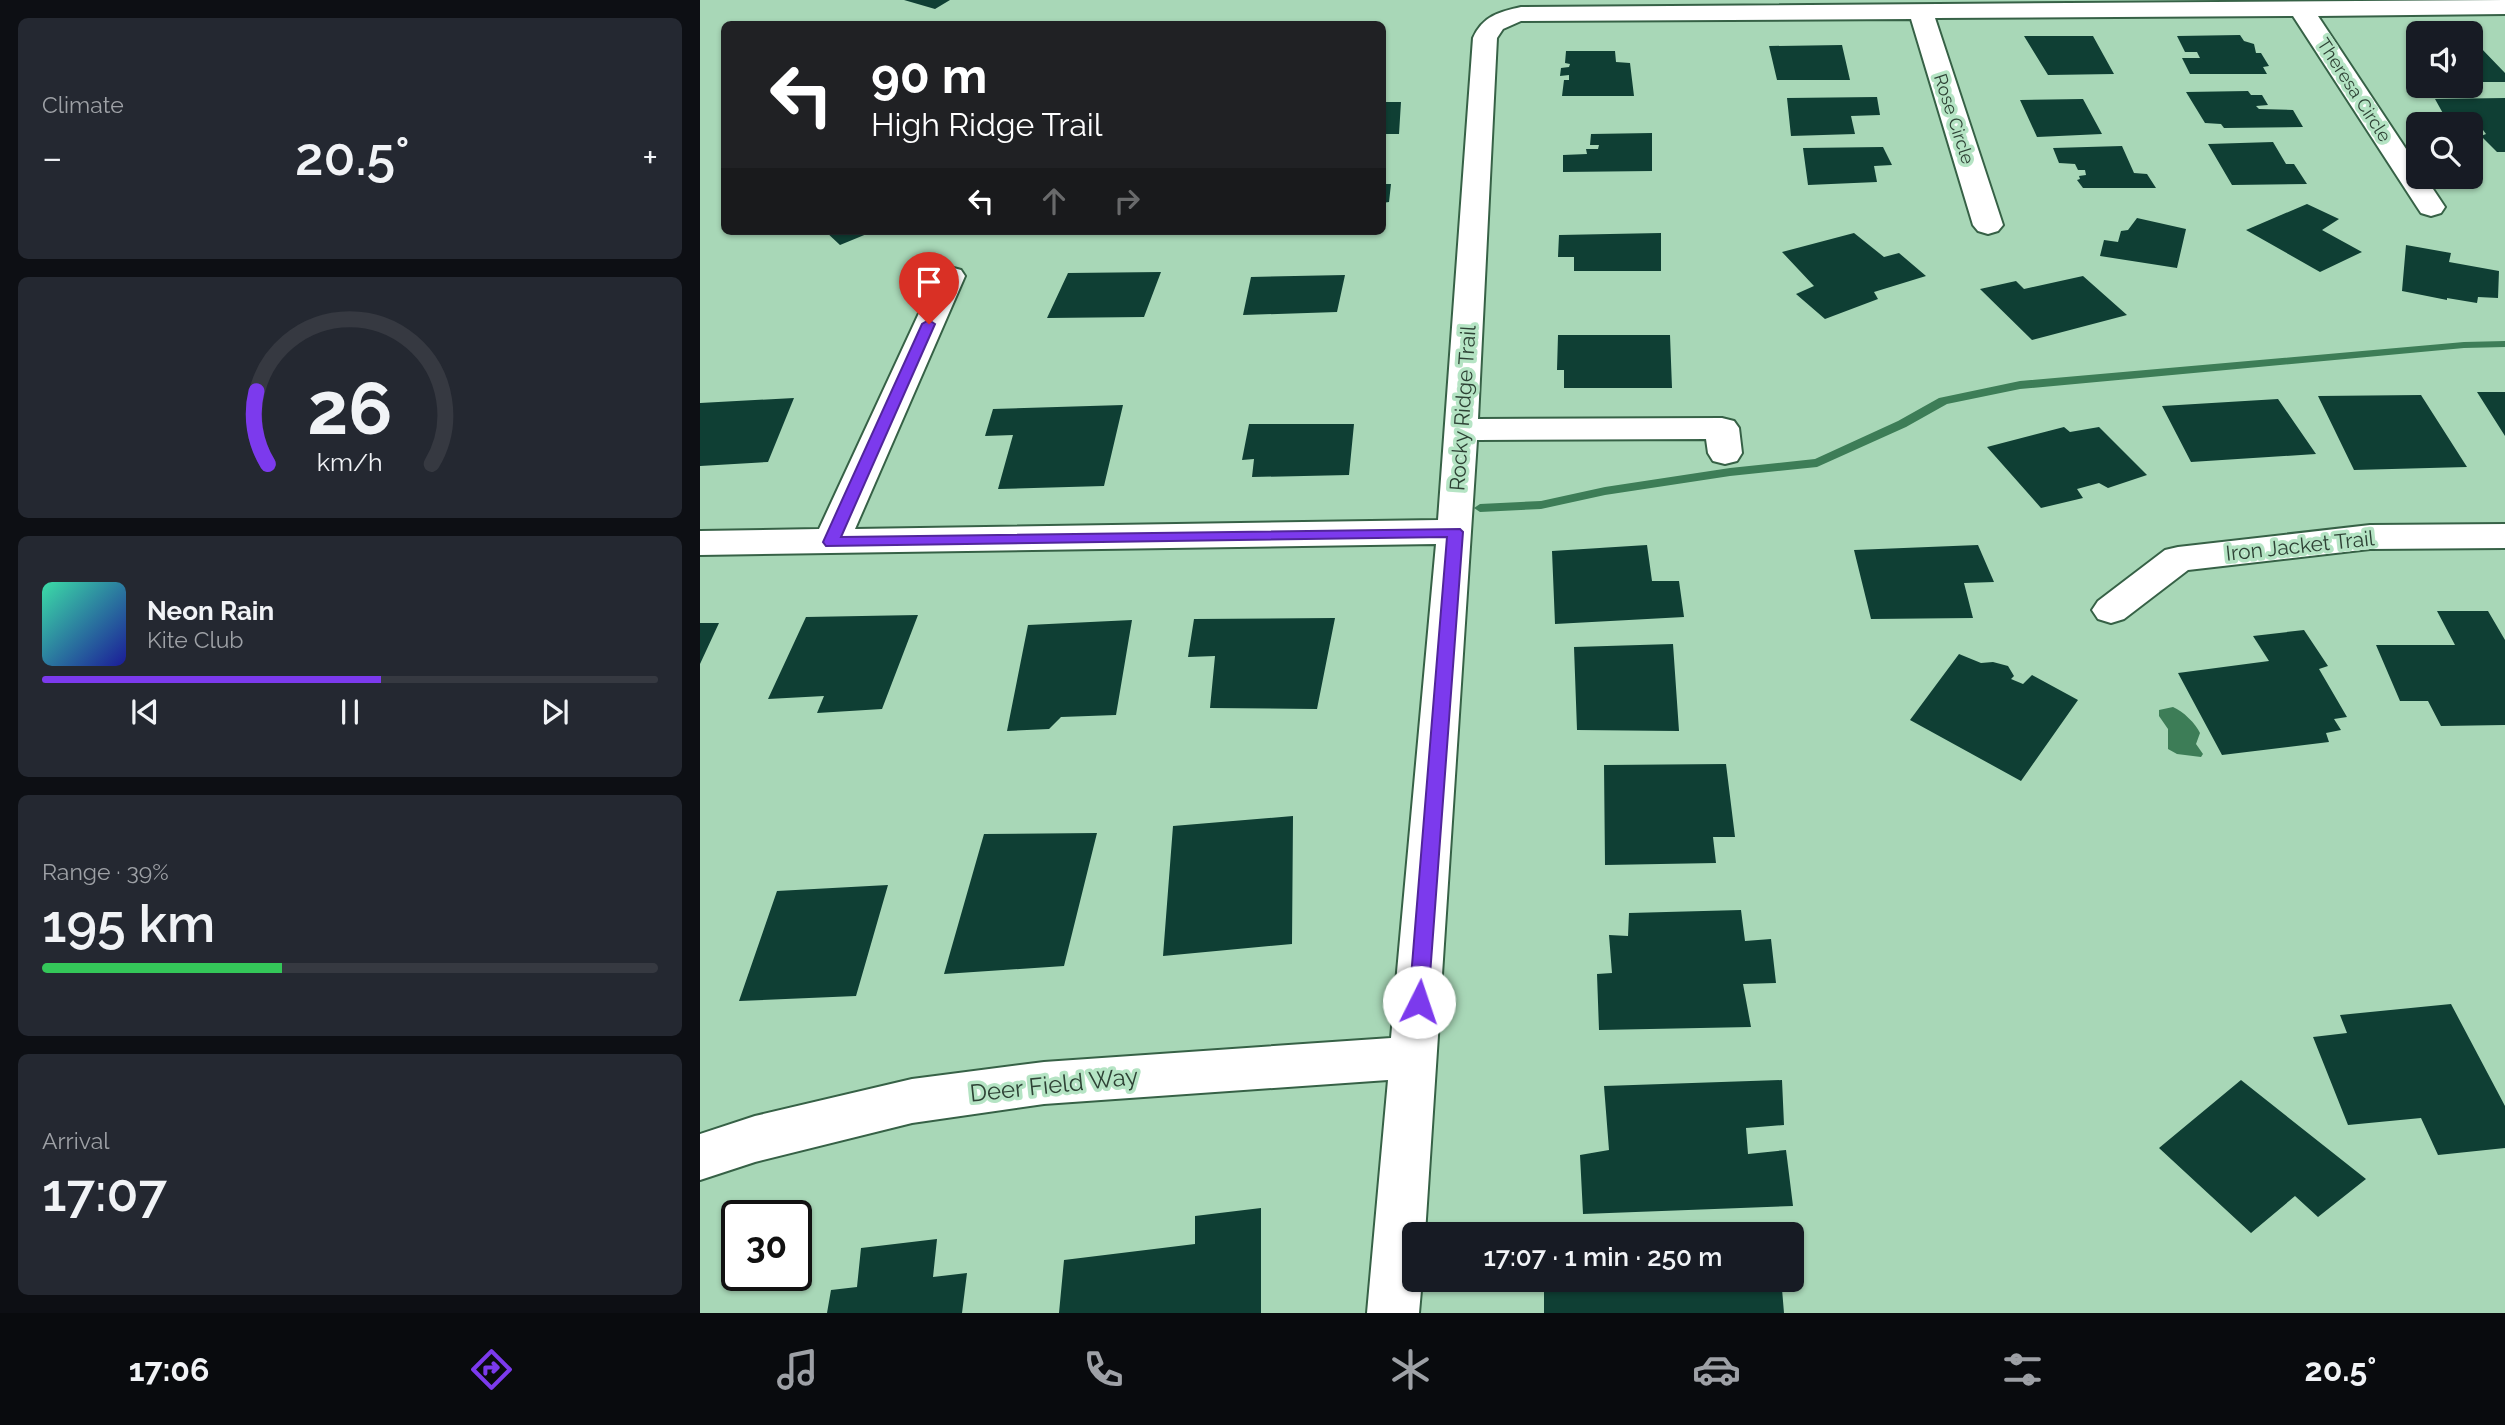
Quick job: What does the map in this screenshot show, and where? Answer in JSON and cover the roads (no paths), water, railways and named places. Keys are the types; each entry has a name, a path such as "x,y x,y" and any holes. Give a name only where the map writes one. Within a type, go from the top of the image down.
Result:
{"street":[{"path":"1921,12 2505,7"},
{"name":"Theresa Circle","path":"2301,9 2431,207"},
{"name":"Rocky Ridge Trail","path":"1392,1313 1455,532 1485,38 1489,26 1507,17 1546,14 1921,12"},
{"name":"Rose Circle","path":"1921,12 1988,225"},
{"path":"831,542 950,276"},
{"path":"1462,430 1722,428 1725,453"},
{"path":"700,543 1455,532"},
{"name":"Iron Jacket Trail","path":"2111,610 2178,559 2370,537 2505,536"},
{"name":"Deer Field Way","path":"700,1157 755,1139 912,1101 939,1097 1044,1083 1414,1057"}],"waterway":[{"path":"1480,508 1541,505 1605,491 1730,472 1817,463 1902,424 1943,401 2020,385 2464,345 2505,344"}]}
